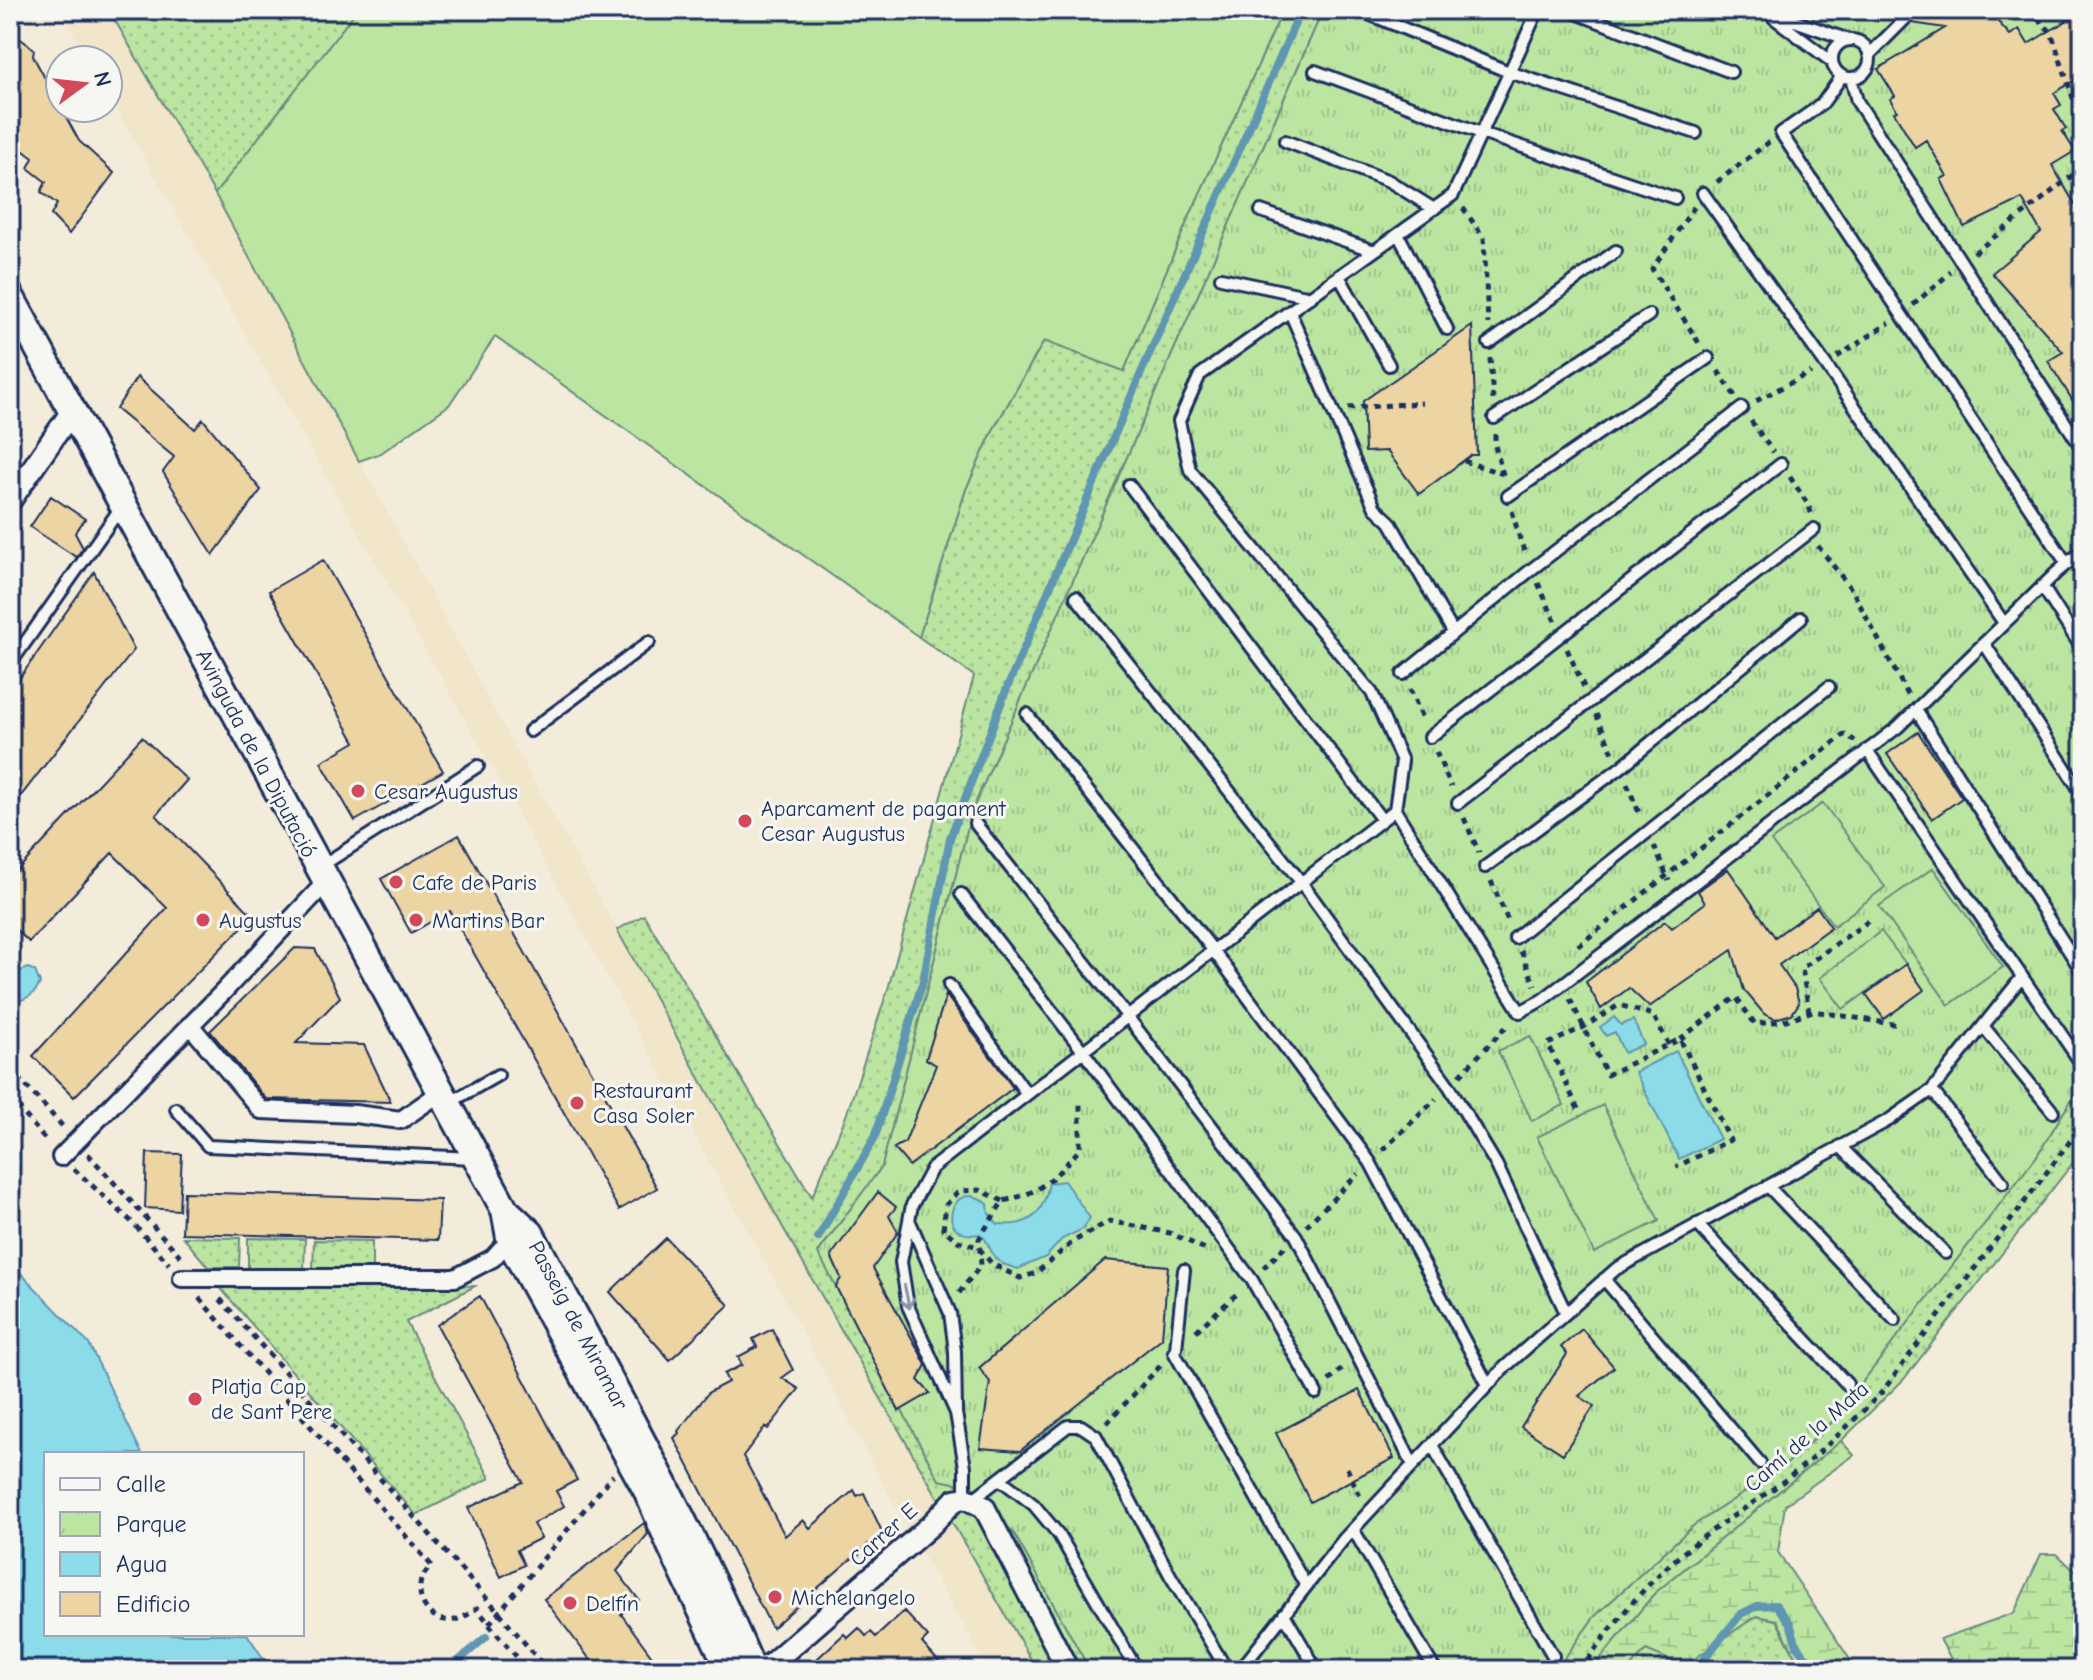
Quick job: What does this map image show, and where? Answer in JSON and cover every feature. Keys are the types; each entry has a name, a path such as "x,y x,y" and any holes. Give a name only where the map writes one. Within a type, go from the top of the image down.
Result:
{"street":[{"name":"Avinguda de la Diputació","path":"10,296 505,1210"},
{"path":"10,501 72,411"},
{"path":"61,1157 190,1025 323,874"},
{"path":"190,1025 261,1110 355,1114 401,1120 444,1098"},
{"name":"Passeig de Miramar","path":"505,1210 511,1243 629,1456 672,1548 753,1665"},
{"name":"Passeig de Miramar","path":"505,1210 530,1233 684,1521 753,1665"},
{"path":"182,1278 455,1278 493,1258 501,1249"},
{"path":"968,1499 984,1507 1068,1670"},
{"name":"Carrer E","path":"753,1665 931,1525 955,1500 968,1499"}],"lane":[{"path":"1359,10 1509,72 1696,133"},
{"path":"1538,10 1453,195 1200,375 1179,421 1190,470 1372,693 1402,761 1395,810 1520,1012 1542,1000 1898,727 2083,550"},
{"path":"1568,10 1731,72"},
{"path":"1914,10 1869,55 1867,69 1857,77 1847,77 1822,104 1781,133 2067,564"},
{"path":"1764,11 1861,43 1869,55"},
{"path":"1764,11 1832,62"},
{"path":"1849,40 1838,45 1832,56 1834,68 1847,77 1857,101 2083,450"},
{"path":"1315,71 1481,133 1675,198"},
{"path":"1285,141 1389,181 1434,209"},
{"path":"1703,193 2004,623"},
{"path":"1261,211 1374,251"},
{"path":"1398,234 1447,329"},
{"path":"1489,343 1616,251"},
{"path":"1339,276 1389,365"},
{"path":"1221,278 1311,297"},
{"path":"1290,312 1375,508 1390,522 1453,632"},
{"path":"1494,418 1649,315"},
{"path":"1508,496 1708,358"},
{"path":"1403,674 1532,569 1742,408"},
{"path":"1430,737 1781,464"},
{"path":"1129,485 1382,820"},
{"path":"10,664 123,504"},
{"path":"1458,803 1814,529"},
{"path":"2042,586 2083,650"},
{"path":"1076,597 1301,882 1449,1086 1496,1164 1566,1313"},
{"path":"1485,867 1620,768 1801,618"},
{"path":"530,731 649,642"},
{"path":"1984,643 2083,795"},
{"path":"1515,938 1829,687"},
{"path":"1916,710 2083,973"},
{"path":"1027,714 1213,950 1370,1162 1488,1385"},
{"path":"1867,750 2083,1066"},
{"path":"323,874 478,766"},
{"path":"956,1413 908,1306 901,1262 912,1205 932,1168 1395,810"},
{"path":"975,823 1296,1236 1413,1465"},
{"path":"961,894 1083,1051 1252,1280 1316,1393"},
{"path":"1246,1667 1284,1614 1353,1529 1505,1367 1616,1269 1889,1120 1932,1090 2022,977"},
{"path":"949,985 1027,1094"},
{"path":"1983,1026 2053,1112"},
{"path":"444,1098 498,1075"},
{"path":"1932,1090 2003,1183"},
{"path":"176,1109 208,1146 476,1158"},
{"path":"1840,1146 1945,1253"},
{"path":"1768,1186 1895,1320"},
{"path":"909,1220 947,1308 955,1351 956,1413 968,1499 1000,1479 1068,1426 1081,1426 1096,1436 1170,1575 1227,1670"},
{"path":"1697,1224 1847,1384"},
{"path":"1184,1270 1175,1350 1306,1586"},
{"path":"1604,1279 1760,1463"},
{"path":"1432,1445 1553,1656"},
{"path":"1000,1479 1034,1505 1059,1535 1137,1670"},
{"path":"1353,1529 1435,1670"},
{"path":"1284,1614 1317,1670"}],"path":[{"path":"2029,10 2051,32 2083,128"},
{"path":"1781,133 1703,193 1652,269 1708,358 1809,506 1818,548 1852,590 1916,710"},
{"path":"1742,408 1826,365 1901,314 2083,167"},
{"path":"1332,409 1422,403"},
{"path":"1464,461 1503,474"},
{"path":"1403,674 1542,1000"},
{"path":"1570,953 1845,734 1867,750"},
{"path":"1809,1012 1802,968 1870,920"},
{"path":"1562,984 1607,1075 1680,1039 1736,997 1755,1024 1783,1021 1813,1011 1899,1025"},
{"path":"1578,1109 1548,1044 1584,1027 1619,1005 1653,1015 1669,1045"},
{"path":"1096,1436 1175,1350 1252,1280 1520,1012"},
{"path":"1676,1167 1730,1140 1680,1039"},
{"path":"10,1068 202,1279 547,1670"},
{"path":"10,1097 61,1157 133,1223 431,1565 421,1578 419,1594 425,1608 439,1620 464,1617 477,1608 528,1670"},
{"path":"1080,1104 1080,1149 1049,1183 1022,1197 1003,1201 980,1190 959,1191 946,1205 943,1229 958,1241 978,1247 992,1264 1020,1278 1036,1273 1074,1241 1110,1221 1170,1233 1240,1264"},
{"name":"Camí de la Mata","path":"1581,1670 1604,1636 1638,1596 1678,1557 1785,1480 1847,1428 1882,1392 2083,1124"},
{"path":"947,1308 981,1265 979,1239 1003,1201"},
{"path":"1316,1393 1357,1355"},
{"path":"489,1624 629,1456"},
{"path":"1347,1468 1368,1513"}],"shaded area":[{"path":"61,10 109,10 215,194 504,728 804,1265 1037,1670 989,1670 902,1519 768,1268 480,745 124,122 124,44 80,44"}],"green space":[{"path":"109,10 357,10 215,194"},
{"path":"357,10 1283,10 1186,224 1124,371 1044,341 993,430 966,489 919,637 495,337 449,405 381,453 359,461 215,194"},
{"path":"1283,10 1323,10 972,811 882,1167 818,1252 973,1487 1015,1535 1090,1670 1037,1670 804,1265 617,930 644,915 812,1197 846,1116 888,989 974,676 919,637 966,489 993,430 1044,341 1124,371 1186,224"},
{"path":"1323,10 2083,10 2083,1081 2036,1157 1830,1424 1782,1468 1694,1525 1594,1617 1556,1670 1090,1670 1015,1535 973,1487 939,1480 818,1253 882,1166 972,811"},
{"path":"1823,803 1885,887 1834,926 1771,841"},
{"path":"1933,868 2003,967 1949,1005 1879,906"},
{"path":"1881,931 1906,964 1843,1009 1820,978"},
{"path":"1530,1036 1564,1105 1532,1121 1498,1051"},
{"path":"2083,1081 2083,1150 1904,1379 1841,1441 1655,1593 1591,1670 1556,1670 1594,1617 1694,1525 1782,1468 1830,1424 2036,1157"},
{"path":"1603,1105 1659,1221 1594,1253 1537,1137"},
{"path":"183,1237 240,1238 239,1267 208,1267"},
{"path":"248,1238 305,1239 304,1269 248,1268"},
{"path":"314,1240 372,1241 372,1270 313,1269"},
{"path":"211,1277 475,1286 406,1322 490,1478 416,1515"},
{"path":"1841,1441 1854,1455 1785,1505 1778,1552 1857,1670 1802,1670 1777,1620 1756,1616 1684,1666 1646,1650 1628,1670 1591,1670 1655,1593"},
{"path":"2041,1554 2057,1554 2083,1579 2083,1670 1957,1670 1940,1639 2014,1613"},
{"path":"1756,1616 1776,1620 1802,1670 1628,1670 1646,1649 1746,1623"}],"water":[{"path":"28,968 35,971 40,983 31,996 16,1002 10,1013 10,975"},
{"path":"1614,1017 1621,1025 1633,1020 1644,1044 1624,1053 1615,1032 1606,1036 1600,1027"},
{"path":"1676,1051 1720,1139 1679,1159 1635,1072"},
{"path":"1064,1181 1090,1218 1083,1229 1062,1239 1046,1257 1018,1269 995,1258 980,1234 965,1234 956,1228 952,1220 952,1210 957,1202 964,1197 975,1197 988,1204 989,1214 998,1224 1027,1221 1039,1211 1049,1183"},
{"path":"10,1262 89,1344 141,1452 44,1452 44,1636 248,1636 271,1670 10,1670"}],"building":[{"path":"1922,10 1987,10 2010,35 2019,29 2028,44 2083,11 2083,75 2054,93 2061,105 2054,109 2066,129 2062,131 2075,151 2052,165 2083,218 2083,417 2048,361 2063,352 1992,273 2041,232 2022,199 1964,227 1941,179 1947,176 1926,140 1915,147 1894,112 1897,111 1890,99 1895,96 1878,69 1945,28 1912,23"},
{"path":"10,31 34,49 33,56 44,76 44,124 70,124 79,141 114,173 69,234 51,215 57,204 41,192 46,182 28,168 33,158 16,145 19,137 10,129"},
{"path":"1472,326 1477,455 1471,455 1419,494 1387,451 1365,452 1363,401"},
{"path":"137,377 195,429 203,419 261,490 213,555 163,472 174,457 116,409"},
{"path":"51,496 85,519 75,533 83,548 76,557 30,527"},
{"path":"323,560 443,771 355,821 321,762 355,742 269,591"},
{"path":"94,572 134,650 10,810 10,692"},
{"path":"1918,732 1962,798 1932,819 1887,754"},
{"name":"Augustus","path":"142,737 187,780 156,815 253,916 74,1097 33,1056 167,908 112,853 29,942 10,924 10,878"},
{"path":"459,835 657,1188 619,1210 450,911 411,933 381,879"},
{"path":"1728,869 1775,937 1817,907 1831,927 1779,965 1795,988 1799,1003 1792,1014 1775,1019 1764,1014 1744,990 1732,950 1649,1007 1629,988 1601,1009 1586,982 1665,921 1672,928 1705,903 1698,891"},
{"path":"295,948 315,949 340,997 296,1043 364,1045 391,1102 266,1099 210,1031"},
{"path":"1906,964 1924,990 1884,1019 1866,994"},
{"path":"946,995 1013,1088 909,1166 894,1148 905,1142 936,1065 926,1059"},
{"path":"147,1153 182,1154 179,1210 145,1208"},
{"path":"184,1192 440,1200 438,1240 182,1233"},
{"path":"878,1192 896,1207 889,1216 898,1232 873,1268 926,1365 918,1380 930,1393 899,1411 836,1287 841,1278 831,1256"},
{"path":"666,1238 729,1305 670,1360 610,1292"},
{"path":"1105,1260 1168,1266 1162,1338 1020,1451 980,1448 990,1382 979,1368"},
{"path":"480,1296 577,1480 556,1491 564,1506 533,1524 541,1538 517,1550 524,1565 501,1577 468,1508 523,1482 437,1325"},
{"path":"772,1329 793,1370 782,1378 799,1389 743,1456 785,1536 803,1520 810,1528 854,1490 857,1496 864,1493 885,1538 868,1544 856,1558 851,1559 772,1628 674,1438 709,1392 728,1382 724,1374 742,1365 738,1357 757,1347 753,1339"},
{"path":"1582,1329 1614,1367 1579,1396 1594,1406 1563,1454 1521,1427 1567,1354 1561,1347"},
{"path":"1359,1390 1394,1458 1310,1502 1276,1433"},
{"path":"644,1523 648,1534 617,1571 639,1600 621,1614 662,1670 598,1670 544,1599"},
{"path":"904,1611 928,1637 922,1643 946,1670 805,1670 844,1634 848,1638 859,1628 866,1636 871,1632 876,1637"}],"waterway":[{"path":"818,1238 875,1137 923,981 950,838 1005,693 1138,380 1301,10"},
{"path":"1695,1670 1741,1614 1757,1606 1776,1605 1790,1623 1797,1646 1816,1670"},
{"path":"448,1670 486,1637"}],"place":[{"name":"Cesar Augustus","path":"358,791"},
{"name":"Aparcament de pagament Cesar Augustus","path":"745,821"},
{"name":"Cafe de Paris","path":"396,882"},
{"name":"Augustus","path":"203,920"},
{"name":"Martins Bar","path":"416,920"},
{"name":"Restaurant Casa Soler","path":"577,1103"},
{"name":"Platja Cap de Sant Pere","path":"195,1399"},
{"name":"Michelangelo","path":"775,1597"},
{"name":"Delfín","path":"570,1603"}]}
